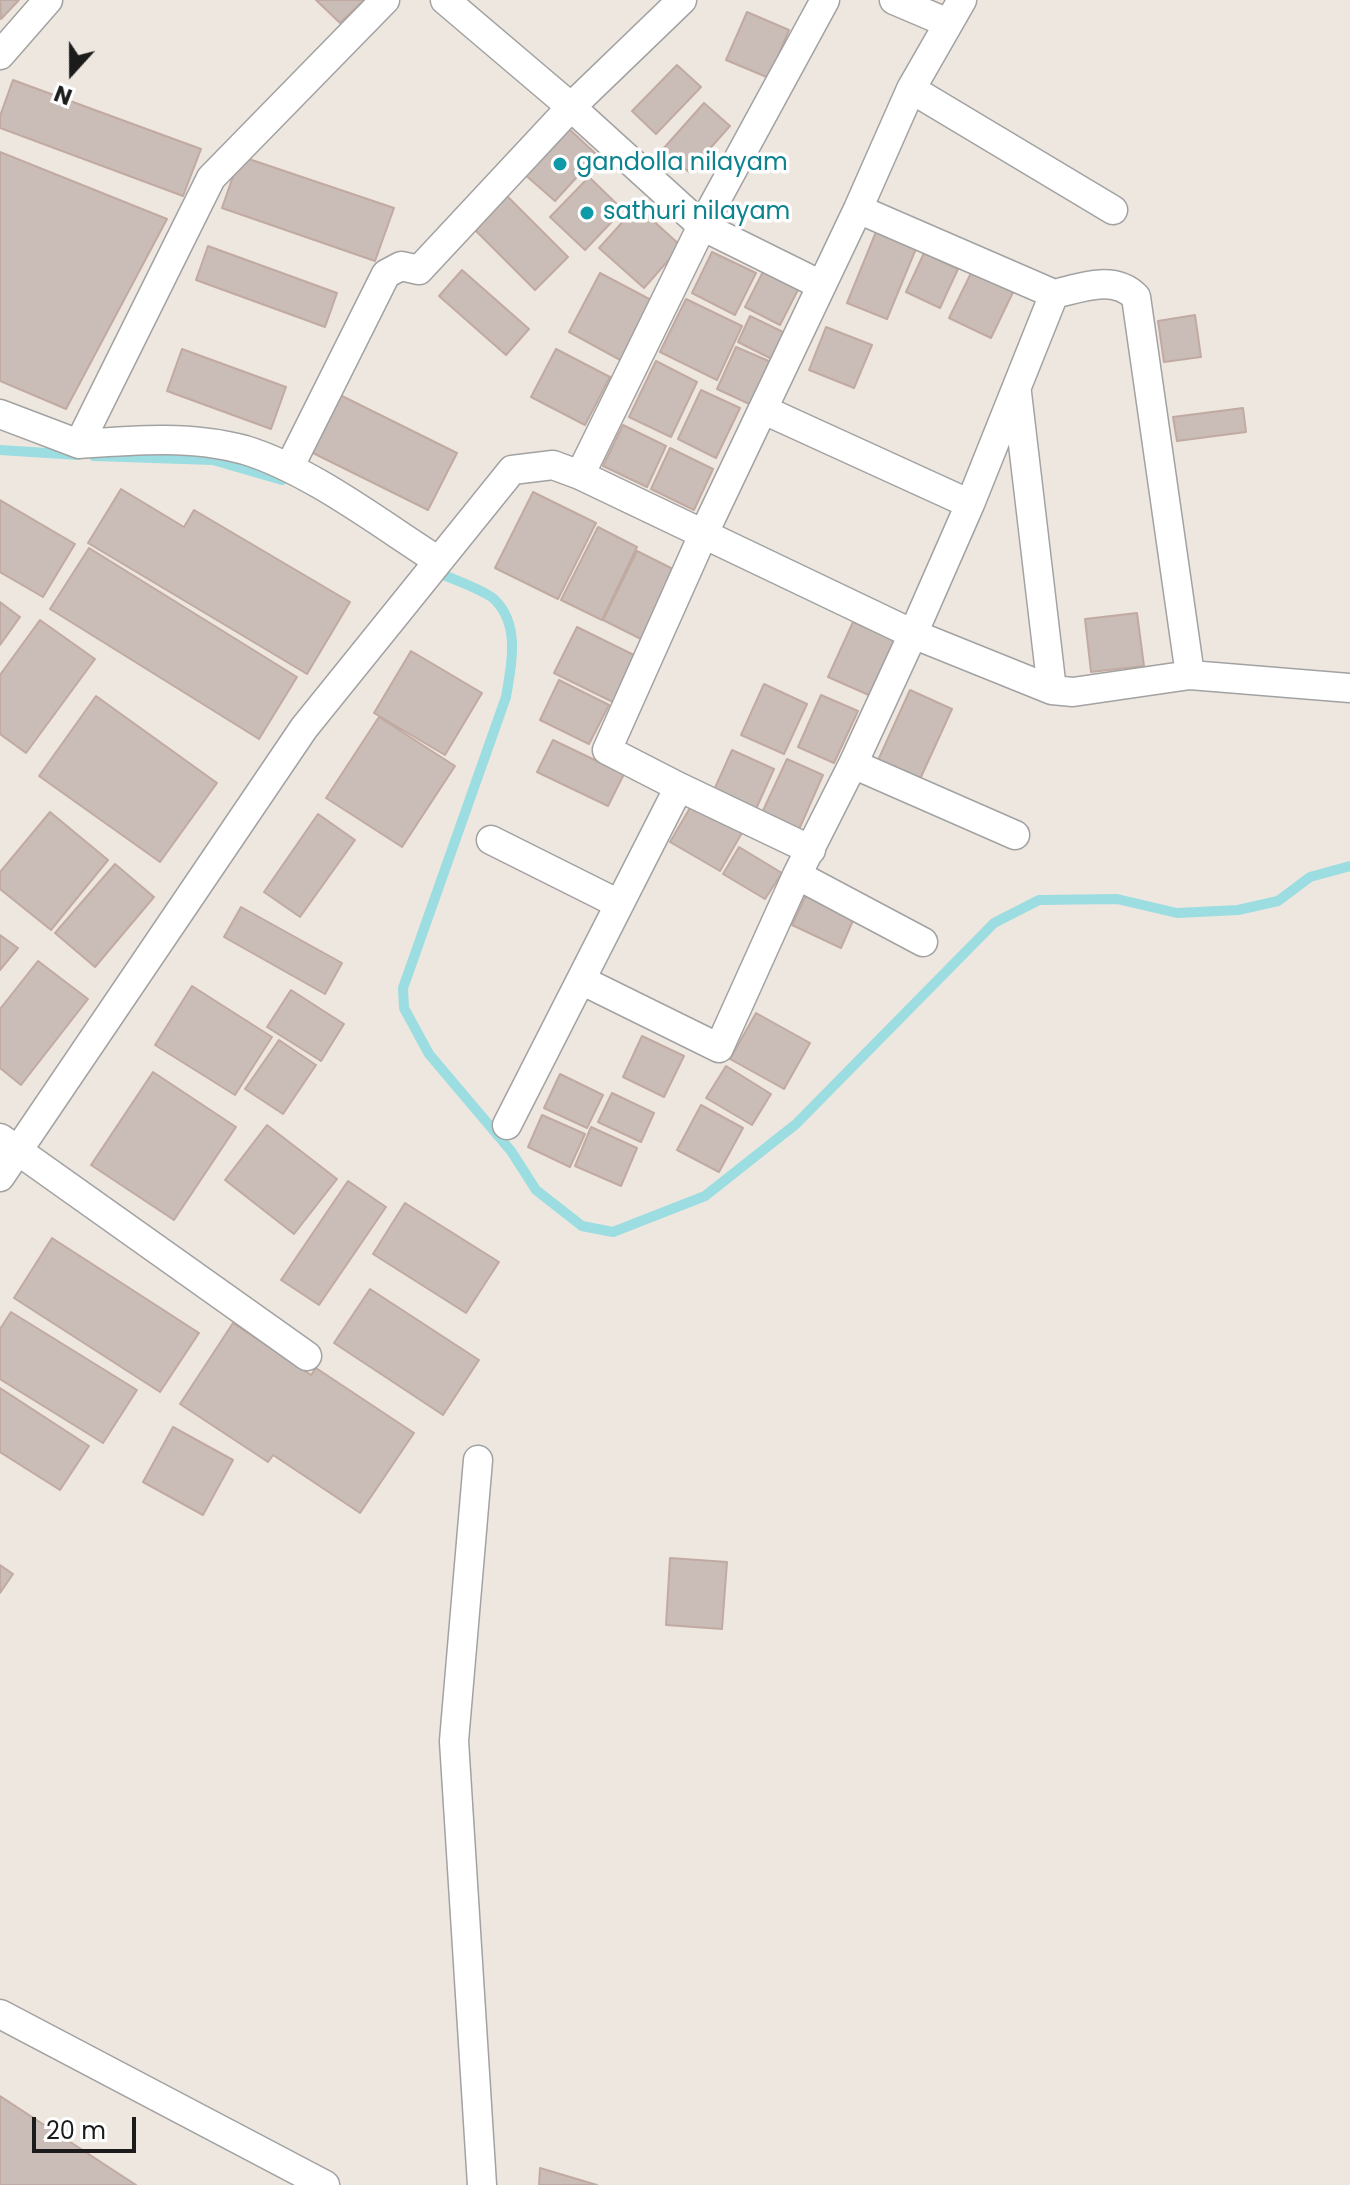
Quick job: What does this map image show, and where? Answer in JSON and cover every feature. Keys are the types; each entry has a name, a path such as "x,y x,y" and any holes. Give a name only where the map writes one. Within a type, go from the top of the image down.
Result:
{"street":[{"path":"0,55 48,0"},
{"path":"79,444 211,178 385,0"},
{"path":"445,0 571,107 702,226 821,285"},
{"path":"289,468 386,274 401,266 419,270 571,107 682,0"},
{"path":"580,475 702,226 825,0"},
{"path":"811,850 607,750 703,535 858,209 911,89 955,12 894,0"},
{"path":"911,89 1113,210"},
{"path":"858,209 1054,294 1106,283 1127,288 1136,297 1190,675"},
{"path":"581,980 719,1048 797,875 913,634 970,504 1054,294"},
{"path":"1016,389 1052,690"},
{"path":"764,410 970,504"},
{"path":"0,414 79,444 134,440 199,442 244,450 289,468 437,560"},
{"path":"0,1177 8,1144 304,728 512,470 553,465 580,475 913,634 1052,690 1073,692 1190,675 1350,688"},
{"path":"853,764 1015,835"},
{"path":"507,1125 679,787"},
{"path":"491,840 619,904"},
{"path":"797,875 923,942"},
{"path":"8,1144 307,1356"},
{"path":"478,1460 454,1741 482,2185"},
{"path":"0,2014 325,2185"}],"building":[{"path":"0,0 19,0 1,19"},
{"path":"316,0 364,0 340,23"},
{"path":"747,12 789,30 769,78 726,60"},
{"path":"677,65 701,87 656,134 632,111"},
{"path":"13,80 201,149 183,196 0,128 0,116"},
{"path":"704,103 730,126 689,172 663,149"},
{"name":"gandolla nilayam","path":"566,126 597,155 555,201 523,173"},
{"path":"0,152 167,219 66,409 0,381"},
{"path":"240,156 394,208 375,261 222,208"},
{"name":"sathuri nilayam","path":"589,177 623,210 585,250 550,217"},
{"path":"506,195 568,257 535,290 473,228"},
{"path":"637,206 681,246 644,288 599,248"},
{"path":"880,222 920,239 887,319 847,303"},
{"path":"208,246 337,293 325,327 196,280"},
{"path":"712,252 756,273 735,315 692,293"},
{"path":"924,253 958,269 940,308 906,292"},
{"path":"766,266 801,284 780,325 745,307"},
{"path":"974,267 1016,286 991,338 949,318"},
{"path":"462,270 529,329 506,355 439,296"},
{"path":"600,273 653,301 622,361 569,332"},
{"path":"686,299 742,326 717,380 660,352"},
{"path":"1195,315 1201,357 1164,362 1158,321"},
{"path":"750,316 787,334 774,360 738,342"},
{"path":"826,327 872,345 854,388 809,370"},
{"path":"736,347 778,365 758,408 717,389"},
{"path":"182,349 286,387 271,429 167,391"},
{"path":"556,349 610,377 585,425 531,397"},
{"path":"656,361 697,382 671,437 629,417"},
{"path":"701,390 740,408 716,458 678,439"},
{"path":"340,395 457,453 428,510 311,452"},
{"path":"1243,408 1246,432 1177,441 1173,417"},
{"path":"623,425 666,446 647,487 603,466"},
{"path":"670,448 713,469 694,510 651,489"},
{"path":"121,489 184,527 194,510 350,602 307,674 88,543"},
{"path":"533,492 596,523 558,599 495,568"},
{"path":"0,500 75,544 43,597 0,572"},
{"path":"598,527 637,547 602,620 561,600"},
{"path":"89,548 297,677 259,739 50,609"},
{"path":"637,551 681,573 647,642 603,620"},
{"path":"0,602 20,617 0,645"},
{"path":"1137,613 1144,666 1091,672 1085,619"},
{"path":"40,620 95,659 26,753 0,734 0,675"},
{"path":"853,622 896,641 871,696 828,677"},
{"path":"577,627 640,658 617,704 554,673"},
{"path":"411,651 482,693 445,755 374,713"},
{"path":"559,680 609,705 589,744 540,720"},
{"path":"764,684 807,704 784,754 741,735"},
{"path":"910,690 952,709 916,788 874,769"},
{"path":"821,695 858,711 834,763 798,747"},
{"path":"96,696 217,783 160,862 39,776"},
{"path":"379,717 455,766 402,847 326,798"},
{"path":"553,740 624,774 608,806 537,772"},
{"path":"732,750 774,769 756,809 714,790"},
{"path":"787,759 823,775 797,834 760,817"},
{"path":"697,796 746,826 720,871 670,842"},
{"path":"50,812 108,860 51,930 0,889 0,872"},
{"path":"318,814 355,840 300,917 264,892"},
{"path":"739,847 782,873 765,899 723,874"},
{"path":"115,864 154,897 95,967 55,933"},
{"path":"807,893 855,916 841,948 792,925"},
{"path":"241,907 342,963 325,994 224,937"},
{"path":"0,935 18,948 0,970"},
{"path":"38,961 88,999 21,1085 0,1068 0,1009"},
{"path":"192,986 272,1037 235,1095 155,1045"},
{"path":"291,990 344,1024 321,1061 267,1027"},
{"path":"756,1013 810,1043 784,1089 730,1059"},
{"path":"642,1036 684,1056 664,1097 623,1077"},
{"path":"279,1040 316,1065 283,1114 245,1089"},
{"path":"726,1066 771,1094 752,1125 706,1098"},
{"path":"153,1072 236,1127 174,1220 91,1165"},
{"path":"560,1074 603,1095 587,1128 544,1108"},
{"path":"612,1093 654,1113 641,1142 598,1122"},
{"path":"701,1105 743,1128 719,1172 677,1150"},
{"path":"542,1115 585,1134 570,1167 528,1147"},
{"path":"267,1125 337,1179 294,1234 225,1180"},
{"path":"591,1127 637,1148 621,1186 575,1166"},
{"path":"348,1181 386,1207 319,1305 281,1280"},
{"path":"405,1203 499,1262 466,1313 373,1254"},
{"path":"52,1238 199,1333 160,1392 14,1298"},
{"path":"370,1289 479,1360 443,1415 334,1343"},
{"path":"11,1312 137,1390 103,1443 0,1379 0,1329"},
{"path":"233,1323 311,1375 316,1368 414,1433 360,1513 273,1455 268,1462 180,1404"},
{"path":"0,1388 89,1446 60,1490 0,1452"},
{"path":"173,1427 233,1460 203,1515 143,1482"},
{"path":"670,1558 727,1562 722,1629 666,1625"},
{"path":"0,1565 13,1574 0,1593"},
{"path":"0,2096 136,2185 0,2185"},
{"path":"540,2168 597,2185 539,2185"}],"waterway":[{"path":"0,450 78,455"},
{"path":"94,456 213,460 282,480"},
{"path":"444,575 495,600 508,622 512,660 506,697 403,988 404,1008 429,1054 511,1151 536,1190 582,1226 613,1232 705,1196 796,1124 994,923 1039,900 1117,899 1177,913 1238,910 1278,901 1310,877 1350,866"}],"place":[{"name":"gandolla nilayam","path":"560,164"},
{"name":"sathuri nilayam","path":"587,213"}]}
